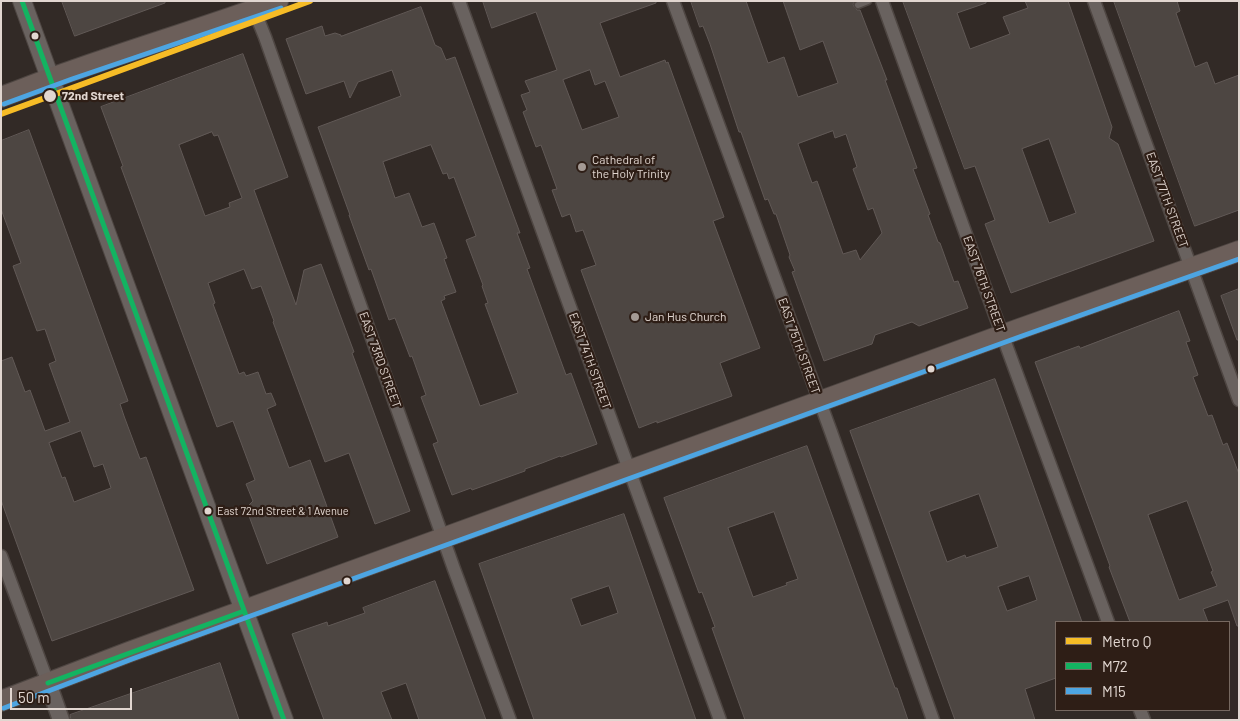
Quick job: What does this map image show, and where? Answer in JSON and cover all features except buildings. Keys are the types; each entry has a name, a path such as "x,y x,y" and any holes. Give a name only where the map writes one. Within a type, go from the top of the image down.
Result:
{"main road":[{"path":"22,1 284,720"},
{"path":"1,97 198,28 252,6 278,1"},
{"path":"1,700 819,401 1239,251"}],"street":[{"name":"EAST 74TH STREET","path":"459,1 720,720"},
{"name":"EAST 75TH STREET","path":"673,1 933,720"},
{"name":"EAST 76TH STREET","path":"882,1 1108,621"},
{"name":"EAST 77TH STREET","path":"1094,1 1239,400"},
{"name":"EAST 73RD STREET","path":"252,6 510,720"},
{"path":"1,556 61,720"}],"lane":[{"path":"858,5 868,1"}],"metro line":[{"name":"Q","path":"1,114 310,1"}],"transit line":[{"name":"M72","path":"22,1 284,720"},
{"name":"M15","path":"4,104 281,8"},
{"name":"M15","path":"4,708 132,659 1239,259"},
{"name":"M72","path":"48,683 244,611"}],"place":[{"name":"72nd Street","path":"50,96"},
{"name":"Cathedral of the Holy Trinity","path":"582,167"},
{"name":"Jan Hus Church","path":"635,317"},
{"name":"East 72nd Street & 1 Avenue","path":"208,511"}]}
